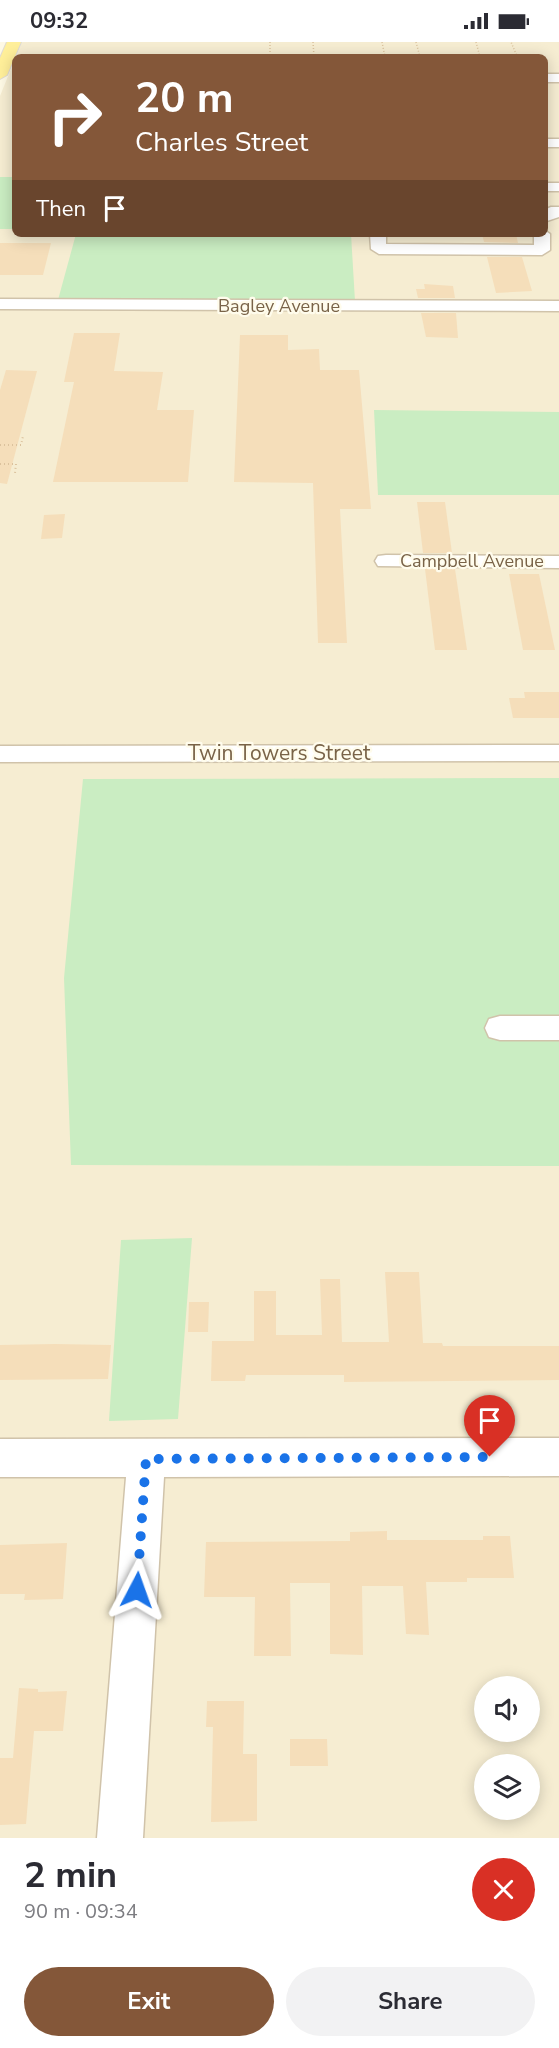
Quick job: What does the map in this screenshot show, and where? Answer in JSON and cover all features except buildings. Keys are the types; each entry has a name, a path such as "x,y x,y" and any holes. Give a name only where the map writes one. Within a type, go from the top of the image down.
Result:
{"main road":[{"path":"0,75 9,44"}],"street":[{"path":"378,237 379,249 542,250 542,237"},
{"name":"Bagley Avenue","path":"0,304 559,306"},
{"name":"Campbell Avenue","path":"386,561 559,562"},
{"name":"Twin Towers Street","path":"0,754 559,753"},
{"path":"500,1028 559,1028"},
{"path":"0,1458 559,1457"},
{"path":"120,1838 146,1459"}],"path":[{"path":"0,445 21,445 23,436"},
{"path":"0,464 16,464 15,474"}],"shaded area":[{"path":"22,42 559,42 559,1838 0,1838 0,96 12,66 12,237 548,237 548,54 17,54"}],"green space":[{"path":"0,177 12,177 12,229 0,229"},
{"path":"75,237 351,237 355,301 58,300"},
{"path":"374,410 559,412 559,495 378,495"},
{"path":"559,778 559,1166 71,1165 64,978 83,779"},
{"path":"192,1238 178,1419 109,1421 121,1240"}],"route":[{"path":"137,1590 146,1459 490,1457"}]}
